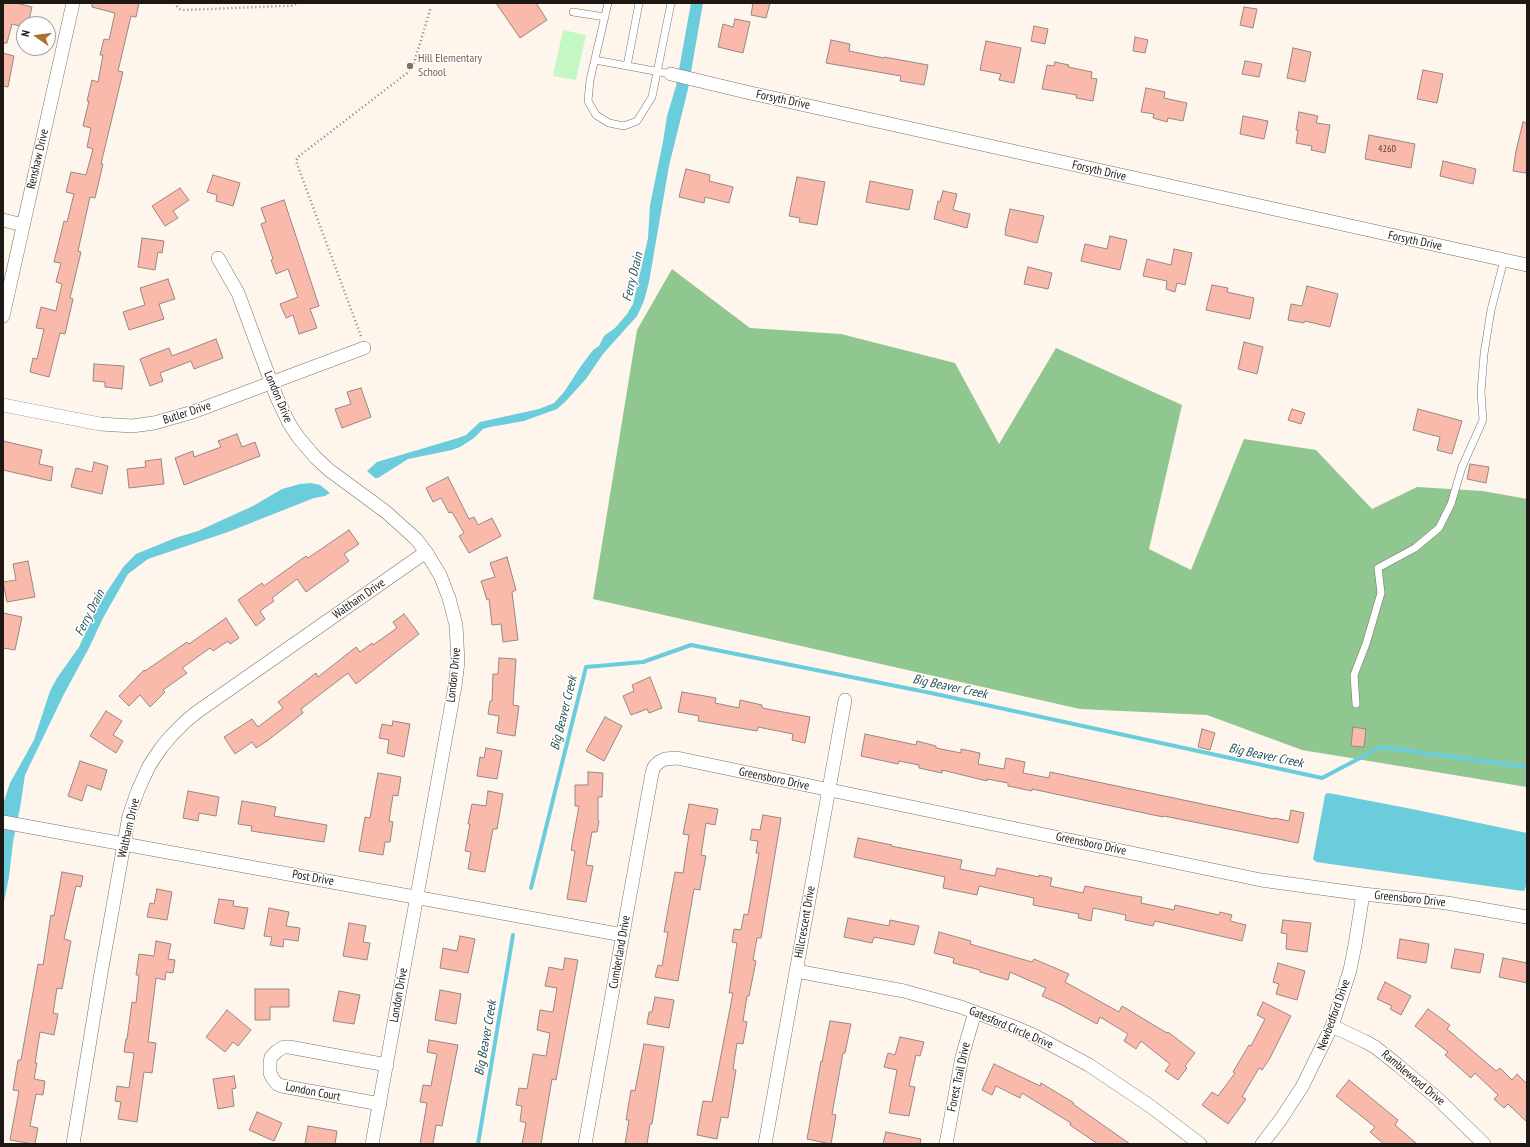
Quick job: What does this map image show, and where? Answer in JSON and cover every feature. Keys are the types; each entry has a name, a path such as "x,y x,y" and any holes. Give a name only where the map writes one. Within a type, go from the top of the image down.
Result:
{"street":[{"name":"Renshaw Drive","path":"3,316 73,3"},
{"name":"Forsyth Drive","path":"673,74 1527,266"},
{"path":"3,220 24,225"},
{"name":"London Drive","path":"218,258 238,293 272,383 289,423 306,447 330,470 402,526 426,552 440,575 449,598 456,625 458,662 455,686 372,1144"},
{"name":"Butler Drive","path":"3,405 84,422 132,426 154,423 170,419 272,383 363,344"},
{"name":"Waltham Drive","path":"73,1144 89,1041 124,843 132,805 144,776 161,748 186,721 426,552"},
{"name":"Hillcrescent Drive","path":"766,1144 845,700"},
{"name":"Greensboro Drive","path":"659,762 665,759 677,758 1254,878 1363,894 1447,903 1527,917"},
{"name":"Cumberland Drive","path":"585,1144 652,773 654,767 659,762"},
{"name":"Post Drive","path":"3,822 417,896 623,935"},
{"name":"Newbedford Drive","path":"1262,1144 1302,1087 1332,1026 1350,970 1363,894"},
{"name":"Gatesford Circle Drive","path":"796,971 904,991 975,1012 1033,1035 1089,1065 1150,1106 1200,1144"},
{"name":"Forest Trail Drive","path":"946,1144 962,1057 975,1012"},
{"name":"Ramblewood Drive","path":"1332,1026 1375,1047 1438,1099 1484,1144"},
{"name":"London Court","path":"380,1104 282,1086 273,1079 270,1073 270,1062 277,1051 284,1047 288,1047 387,1065"}],"lane":[{"path":"608,3 595,60 588,101 596,116 609,123 624,126 637,121 652,97 671,3"},
{"path":"627,66 639,3"},
{"path":"573,12 605,17"},
{"path":"595,60 673,74"},
{"path":"1356,704 1354,675 1366,644 1381,592 1378,568 1415,548 1439,528 1451,504 1462,467 1483,420 1481,392 1484,354 1491,310 1504,260"}],"path":[{"path":"174,3 180,9 186,10 291,6 298,3"},
{"path":"363,344 296,161 298,157 407,73 414,63 431,7"}],"green space":[{"path":"563,30 586,35 576,80 553,76"},
{"path":"672,269 750,328 841,334 955,363 999,444 1056,348 1182,405 1149,549 1191,570 1244,439 1316,450 1372,509 1417,487 1483,491 1527,499 1527,787 1302,750 1207,715 1080,709 593,599 637,330"}],"water":[{"name":"Ferry Drain","path":"691,3 703,3 688,89 669,166 649,282 644,301 637,316 603,354 586,379 557,409 524,421 483,429 474,438 460,447 408,459 378,478 375,478 367,471 377,462 466,435 480,422 539,409 554,403 564,392 593,350 599,346 604,336 615,328 627,314 633,304 648,238 650,205 667,116 676,86"},
{"name":"Ferry Drain","path":"311,483 320,485 330,493 228,532 148,559 128,574 103,618 90,646 64,694 25,775 3,906 3,804 10,783 34,740 50,691 57,678 79,647 98,605 124,566 136,554 175,538 198,531 253,506 282,489 300,484"},
{"path":"1327,793 1527,833 1527,879 1525,890 1523,891 1316,862 1313,859 1325,795"}],"building":[{"path":"3,3 16,3 32,7 30,16 16,16 16,25 12,24 7,43 3,43"},
{"path":"92,3 139,3 136,17 131,16 118,71 123,72 101,164 103,164 95,198 90,197 78,251 81,252 70,298 73,299 65,334 60,333 49,377 30,372 33,358 37,359 44,329 36,328 41,307 56,311 62,284 56,282 61,263 54,262 64,221 67,222 74,194 66,192 71,172 86,175 93,149 87,147 91,128 83,126 89,101 87,101 92,80 98,82 103,55 100,55 104,39 109,40 115,13 92,7"},
{"path":"496,3 536,3 547,20 520,38"},
{"path":"753,3 770,3 766,18 751,15"},
{"path":"1244,7 1257,9 1253,28 1240,25"},
{"path":"735,19 750,22 743,53 718,47 723,24 733,27"},
{"path":"1034,26 1048,29 1045,44 1031,41"},
{"path":"1135,37 1148,40 1145,53 1133,51"},
{"path":"831,40 850,44 849,51 928,65 924,85 900,81 901,76 826,63"},
{"path":"986,41 1021,48 1014,83 999,80 1001,74 980,70"},
{"path":"1293,48 1311,52 1305,82 1287,78"},
{"path":"3,53 14,56 8,87 3,86"},
{"path":"1245,61 1262,64 1259,77 1242,74"},
{"path":"1055,62 1069,65 1068,67 1092,72 1091,78 1097,79 1093,101 1076,98 1077,95 1042,89 1047,65 1054,66"},
{"path":"1423,70 1443,74 1437,103 1417,99"},
{"path":"1146,88 1165,92 1164,98 1187,103 1183,121 1168,118 1167,122 1153,118 1154,114 1141,112"},
{"path":"1299,112 1318,116 1316,123 1330,125 1325,153 1311,150 1312,146 1296,143 1298,130 1296,130"},
{"path":"1243,116 1268,121 1264,139 1240,134"},
{"path":"1523,122 1527,123 1526,173 1513,171"},
{"path":"1369,135 1415,144 1411,168 1365,159"},
{"path":"1443,161 1476,169 1473,184 1440,176"},
{"path":"686,169 710,175 709,181 733,187 729,203 705,197 704,203 679,197"},
{"path":"213,175 240,183 233,206 216,201 217,195 207,192"},
{"path":"797,177 825,182 817,225 799,222 800,218 789,216"},
{"path":"870,181 913,190 909,210 866,202"},
{"path":"180,188 189,200 173,211 178,218 165,226 152,206"},
{"path":"943,191 957,194 953,210 970,214 967,228 934,219 938,201 940,202"},
{"path":"284,200 319,306 310,309 317,328 299,334 293,315 286,318 280,304 298,297 288,269 276,274 271,260 273,259 261,224 266,222 261,208"},
{"path":"1010,209 1044,216 1037,243 1005,235"},
{"path":"1110,236 1127,240 1120,270 1081,261 1085,244 1107,249"},
{"path":"142,238 164,241 162,253 158,252 155,270 138,267"},
{"path":"1174,249 1192,253 1185,285 1177,283 1175,292 1166,289 1167,281 1143,276 1147,259 1171,265"},
{"path":"1028,267 1052,273 1048,289 1024,284"},
{"path":"168,279 175,299 159,304 164,319 129,330 123,312 145,305 140,288"},
{"path":"1212,285 1228,288 1227,292 1254,298 1250,319 1206,310"},
{"path":"1307,286 1338,294 1330,327 1305,321 1304,323 1288,320 1291,304 1302,306"},
{"path":"216,339 223,358 194,369 191,361 160,373 163,381 150,386 140,359 169,348 172,356"},
{"path":"1244,342 1263,347 1257,374 1238,369"},
{"path":"94,364 124,366 122,389 105,387 105,382 93,381"},
{"path":"361,388 371,417 342,428 335,409 351,404 347,392"},
{"path":"1292,409 1305,413 1301,424 1288,420"},
{"path":"1418,409 1462,421 1452,454 1437,450 1440,437 1413,430"},
{"path":"237,434 242,447 255,442 260,456 184,485 175,458 193,451 194,457 221,447 218,441"},
{"path":"3,441 42,450 39,464 53,467 51,481 3,470"},
{"path":"161,459 164,484 129,488 127,469 146,467 145,461"},
{"path":"94,462 108,466 102,494 71,487 76,468 92,472"},
{"path":"1470,464 1489,467 1486,483 1467,479"},
{"path":"448,477 469,519 474,517 478,525 492,518 501,536 469,553 459,536 464,533 452,512 449,513 441,498 433,502 426,488"},
{"path":"349,530 359,544 344,554 349,561 306,592 297,579 272,598 274,601 260,611 265,619 256,626 238,600 262,583 264,586 306,556 308,558"},
{"path":"507,557 516,590 512,592 518,640 503,642 501,624 492,625 489,599 487,600 481,581 495,577 490,563"},
{"path":"28,561 35,597 7,602 3,582 16,580 13,564"},
{"path":"3,613 22,617 15,650 3,648"},
{"path":"404,614 419,634 356,684 348,673 301,709 303,713 267,741 256,748 252,742 235,754 224,737 252,719 258,727 283,708 278,702 316,673 318,677 356,647 360,652 372,643 373,645 397,628 393,622"},
{"path":"226,618 239,638 230,644 228,641 213,651 210,648 182,668 187,673 163,690 165,692 150,707 140,695 129,706 119,696 144,670 145,671 187,642 189,644"},
{"path":"499,658 516,659 513,705 519,706 515,736 497,733 499,716 488,714 490,701 492,701 493,674 498,674"},
{"path":"650,677 662,708 649,713 647,709 631,715 623,696 634,691 632,685"},
{"path":"682,692 716,698 715,703 739,708 740,700 762,705 762,708 810,717 805,743 792,740 793,734 758,727 757,731 698,721 699,716 678,712"},
{"path":"106,711 122,721 113,735 123,741 116,753 90,736"},
{"path":"605,717 622,726 604,761 586,751"},
{"path":"393,721 410,724 404,757 387,753 389,740 379,738 382,724 392,726"},
{"path":"1353,727 1366,729 1364,747 1351,746"},
{"path":"1202,729 1215,733 1210,750 1198,747"},
{"path":"865,734 916,745 917,741 936,746 936,748 961,753 961,749 980,753 978,764 1004,769 1006,758 1025,762 1023,773 1049,778 1050,772 1274,819 1289,821 1291,810 1304,813 1298,843 1163,817 1032,789 1032,791 1008,786 1008,783 987,779 987,781 942,770 942,773 919,768 919,765 899,761 898,764 861,756"},
{"path":"486,748 502,751 497,779 477,776 480,757 484,758"},
{"path":"80,761 107,770 101,790 87,785 82,801 68,796"},
{"path":"588,772 603,773 602,797 598,797 599,821 597,832 592,832 586,865 593,866 586,902 567,899 575,851 571,850 579,806 575,806 575,785 588,785"},
{"path":"378,773 401,777 398,796 393,795 389,821 393,822 390,842 385,842 383,855 359,851 365,817 370,818"},
{"path":"188,791 219,797 216,816 199,813 198,821 183,818"},
{"path":"488,791 503,794 497,829 493,829 485,872 468,869 471,852 465,851 472,804 486,806"},
{"path":"242,801 276,807 274,816 327,825 324,842 251,831 252,826 238,824"},
{"path":"689,804 718,809 715,825 706,823 701,855 706,856 700,890 694,889 678,981 655,977 658,965 662,966 668,932 664,932 675,872 683,873 689,835 683,834"},
{"path":"763,815 781,818 761,938 757,938 753,960 756,961 749,996 747,996 743,1021 747,1022 743,1044 737,1043 733,1069 736,1070 728,1118 721,1117 717,1139 697,1135 703,1101 712,1102 733,993 729,993 737,943 732,942 734,929 741,930 744,914 748,915 759,853 756,853 758,841 750,840 752,829 760,830"},
{"path":"858,838 962,860 960,869 995,876 997,868 1039,877 1039,875 1052,878 1050,886 1083,893 1085,886 1142,897 1141,903 1174,910 1175,905 1219,915 1220,912 1232,915 1230,921 1246,925 1242,941 1155,921 1153,926 1125,920 1126,915 1093,908 1091,921 1078,918 1079,914 1033,905 1034,898 979,886 977,895 943,888 945,877 854,857"},
{"path":"62,872 83,876 81,887 76,886 64,939 71,941 62,989 57,988 53,1013 58,1014 54,1035 40,1032 34,1079 45,1081 43,1095 36,1094 30,1126 38,1128 35,1144 33,1144 10,1140 19,1091 13,1090 18,1060 21,1060 38,964 43,965 51,915 54,916"},
{"path":"157,889 172,892 167,920 147,917 150,903 154,904"},
{"path":"219,899 234,901 233,906 248,908 244,929 214,923"},
{"path":"269,908 289,912 286,926 300,928 298,941 284,939 283,947 270,945 272,937 264,936"},
{"path":"848,918 889,926 890,920 919,926 914,945 874,937 872,943 844,937"},
{"path":"1283,920 1311,923 1307,952 1286,949 1287,934 1281,933"},
{"path":"349,923 366,926 363,942 370,943 367,960 343,956"},
{"path":"939,932 971,941 970,944 1032,962 1034,959 1069,974 1065,982 1119,1012 1122,1006 1167,1033 1168,1032 1195,1053 1185,1066 1187,1068 1178,1080 1165,1071 1170,1064 1141,1041 1136,1049 1124,1041 1128,1034 1100,1017 1097,1024 1042,996 1046,988 1010,972 1008,980 980,972 980,970 953,963 954,958 934,953"},
{"path":"460,936 475,939 468,973 440,968 443,948 457,951"},
{"path":"1400,939 1429,944 1426,963 1397,958"},
{"path":"156,941 171,944 168,959 175,960 173,973 166,972 165,980 156,978 148,1042 156,1043 152,1073 144,1072 137,1122 118,1119 121,1102 115,1101 117,1086 129,1088 134,1053 124,1052 132,1002 136,1003 139,975 136,975 139,954 154,956"},
{"path":"1455,949 1484,954 1480,973 1451,968"},
{"path":"565,958 578,960 556,1080 552,1079 541,1144 522,1144 526,1123 520,1121 522,1106 516,1105 519,1088 527,1089 533,1054 546,1056 550,1033 537,1030 540,1010 553,1012 557,988 545,986 549,967 563,970"},
{"path":"1503,958 1527,963 1527,983 1499,977"},
{"path":"1278,963 1305,971 1297,1000 1276,994 1279,984 1273,982"},
{"path":"1385,982 1411,996 1401,1015 1390,1009 1392,1006 1377,999"},
{"path":"255,989 289,989 289,1007 270,1007 270,1020 255,1020"},
{"path":"440,990 461,994 456,1024 435,1020"},
{"path":"339,991 360,995 354,1024 333,1021"},
{"path":"655,997 674,1000 669,1028 647,1024 649,1012 652,1012"},
{"path":"1263,1002 1291,1016 1270,1058 1262,1070 1259,1068 1242,1097 1246,1099 1228,1124 1202,1105 1212,1092 1218,1096 1235,1073 1233,1072 1249,1045 1251,1046 1265,1019 1257,1015"},
{"path":"1428,1009 1450,1025 1447,1029 1496,1071 1500,1068 1512,1080 1517,1074 1527,1084 1527,1122 1508,1104 1504,1108 1494,1099 1498,1095 1475,1073 1471,1078 1445,1055 1448,1052 1415,1026"},
{"path":"227,1010 251,1030 238,1046 233,1042 225,1052 206,1037"},
{"path":"830,1021 851,1024 845,1053 843,1053 832,1114 836,1115 831,1144 807,1139"},
{"path":"900,1037 924,1042 920,1056 916,1055 909,1086 915,1087 909,1116 889,1113 897,1070 884,1067 888,1053 895,1055"},
{"path":"429,1040 458,1045 442,1126 436,1125 433,1144 420,1144 427,1103 420,1102 423,1085 431,1086 437,1054 427,1052"},
{"path":"644,1044 664,1047 652,1124 650,1124 647,1144 625,1144 629,1120 626,1120 631,1090 635,1091"},
{"path":"994,1064 1040,1086 1041,1083 1074,1103 1073,1104 1130,1144 1098,1144 1070,1125 1071,1123 1022,1093 1020,1098 996,1086 992,1095 982,1090"},
{"path":"234,1076 236,1088 232,1089 234,1106 218,1109 213,1079"},
{"path":"1349,1080 1398,1120 1395,1125 1417,1144 1384,1144 1370,1132 1375,1127 1336,1096"},
{"path":"257,1112 282,1123 274,1141 249,1130"},
{"path":"308,1126 337,1131 335,1144 305,1144"},
{"path":"886,1132 921,1139 920,1144 883,1144"}],"waterway":[{"name":"Big Beaver Creek","path":"531,888 586,667 643,662 691,645 931,693 1322,778 1381,747 1527,767"},
{"name":"Big Beaver Creek","path":"478,1144 513,935"}],"place":[{"name":"Hill Elementary School","path":"410,66"}]}
